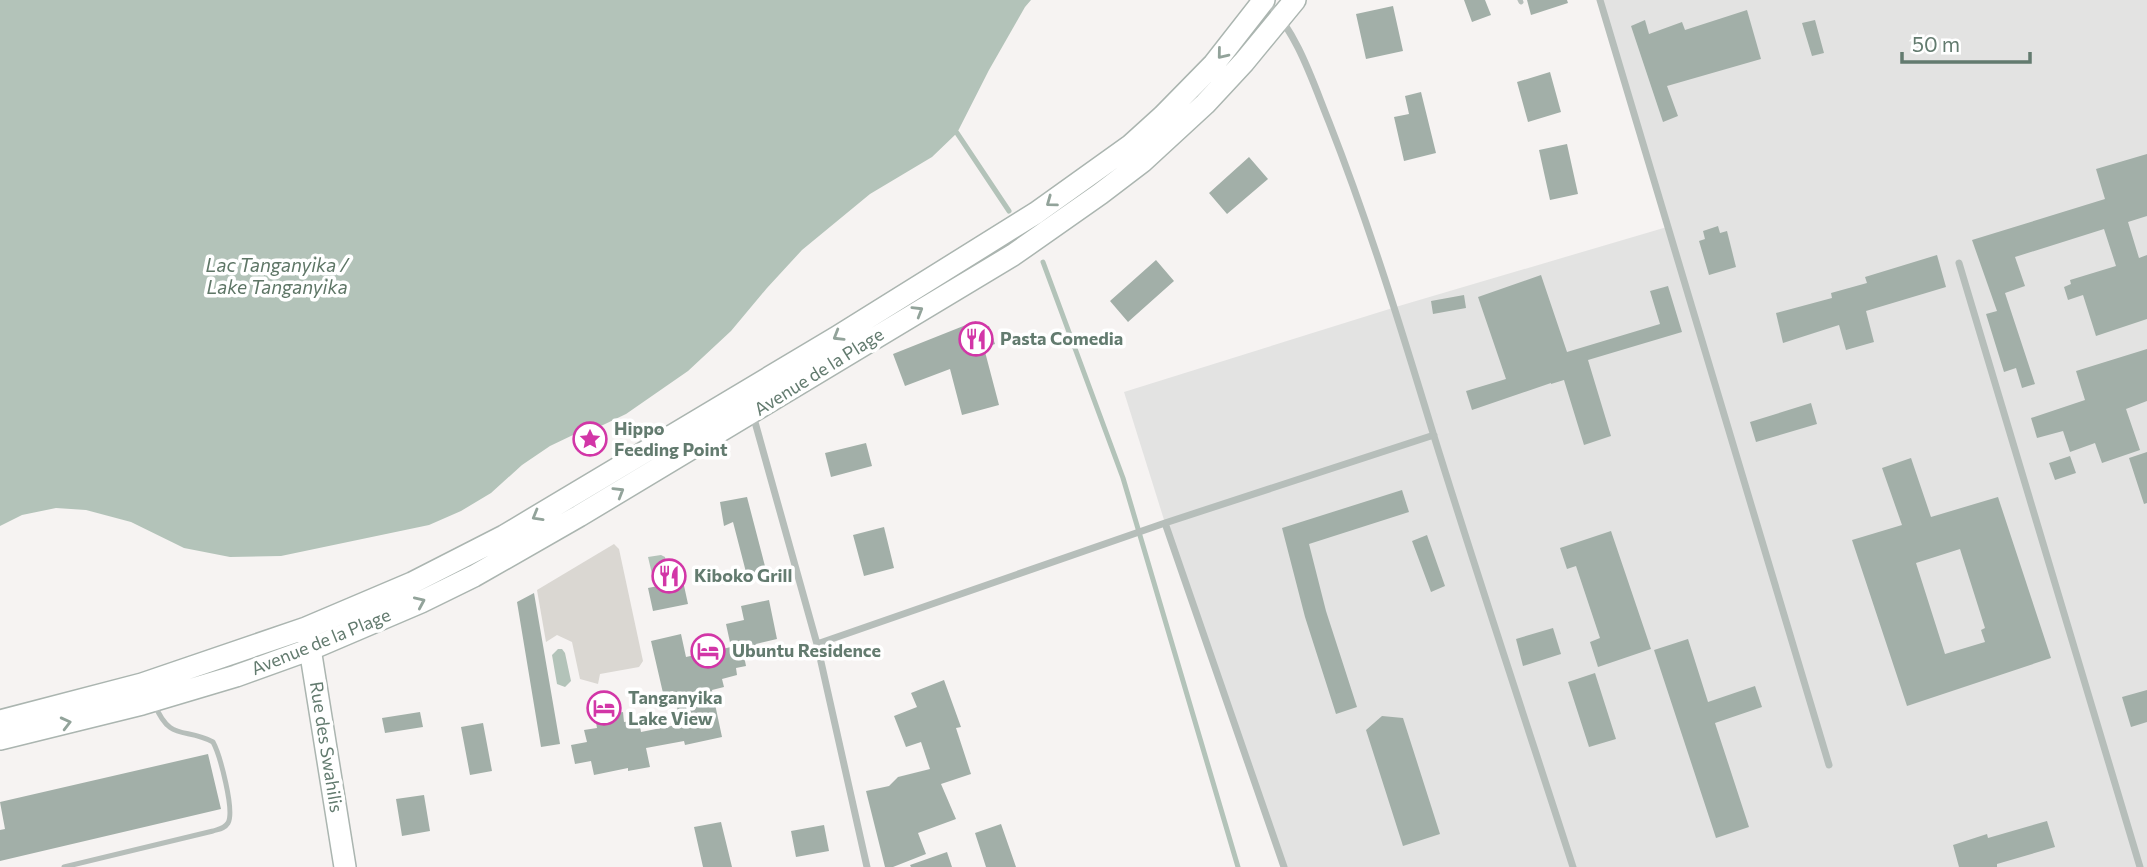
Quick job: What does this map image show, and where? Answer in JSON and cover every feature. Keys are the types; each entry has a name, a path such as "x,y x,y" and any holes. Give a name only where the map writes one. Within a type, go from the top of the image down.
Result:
{"main road":[{"name":"Avenue de la Plage","path":"150,692 412,583 505,536 998,237 1131,145 1163,117 1214,64 1265,0"},
{"name":"Avenue de la Plage","path":"2,729 150,692 236,676 311,649 474,576 752,414 1013,255 1142,162 1244,62 1288,8"},
{"name":"Rue des Swahilis","path":"306,628 345,867"}],"street":[{"path":"1265,0 1288,8 1306,64 1352,180 1573,867"},
{"path":"1600,0 1829,765"},
{"path":"1959,263 2140,867"},
{"path":"748,390 752,414 817,644 867,867"},
{"path":"817,644 1165,523 1434,435"},
{"path":"1165,523 1284,867"}],"lane":[{"path":"64,867 214,831 224,827 229,821 220,758 213,742 172,730 160,717 150,692"}],"shaded area":[{"path":"1600,0 2147,0 2147,867 1284,867 1165,523 1124,392 1399,306 1667,227"},
{"path":"614,544 619,549 643,661 639,667 600,674 598,684 580,679 572,642 557,635 546,642 537,590"}],"water":[{"name":"Lac Tanganyika / Lake Tanganyika","path":"0,0 1031,0 989,70 957,133 932,157 870,194 802,250 731,331 688,371 626,414 550,446 522,465 491,493 461,511 429,525 281,556 230,557 184,548 131,522 86,510 56,508 22,515 0,526"},
{"path":"648,557 665,557 669,582 657,582 653,578"},
{"path":"558,649 565,653 571,681 565,687 557,684 552,655"}],"building":[{"path":"1464,0 1485,0 1491,15 1472,22"},
{"path":"1527,0 1567,0 1568,3 1531,15"},
{"path":"1393,6 1403,51 1366,59 1356,14"},
{"path":"1747,10 1761,59 1667,86 1678,116 1663,122 1631,26 1645,20 1649,34 1682,22 1685,30"},
{"path":"1815,20 1824,53 1812,56 1802,23"},
{"path":"1550,72 1561,112 1528,122 1517,82"},
{"path":"1421,92 1436,153 1404,161 1394,117 1409,114 1405,96"},
{"path":"1567,144 1578,194 1550,200 1539,150"},
{"path":"2147,154 2147,216 2128,222 2139,258 2147,255 2147,319 2096,336 2083,295 2068,300 2064,287 2071,284 2070,280 2116,266 2104,229 2015,257 2025,286 2005,293 2035,384 2022,388 2016,368 2004,372 1986,314 1997,311 1972,240 2105,199 2096,169"},
{"path":"1249,157 1268,179 1227,214 1209,193"},
{"path":"1718,226 1720,233 1727,231 1736,267 1709,275 1699,241 1705,239 1703,231"},
{"path":"1937,255 1946,287 1866,311 1874,342 1846,350 1839,325 1783,343 1776,313 1832,298 1831,293 1867,283 1865,277"},
{"path":"1156,260 1174,281 1128,322 1110,301"},
{"path":"1541,275 1567,352 1660,324 1650,291 1668,286 1682,332 1588,360 1611,436 1584,445 1564,380 1472,410 1466,391 1506,379 1478,297"},
{"path":"1464,295 1466,308 1433,314 1431,301"},
{"path":"976,321 979,329 989,326 995,344 984,348 999,405 962,415 950,369 905,386 893,354"},
{"path":"2147,349 2147,401 2126,409 2140,450 2102,463 2095,443 2070,452 2063,431 2037,438 2031,418 2085,400 2076,371"},
{"path":"1811,403 1817,424 1756,442 1750,422"},
{"path":"866,443 872,466 831,477 825,453"},
{"path":"2147,452 2147,503 2144,504 2129,458"},
{"path":"2070,456 2076,473 2055,480 2049,463"},
{"path":"1911,458 1931,517 1998,497 2051,658 1907,706 1852,540 1902,525 1882,468","holes":["1960,549 1985,628 1981,630 1985,642 1945,654 1916,563"]},
{"path":"1402,490 1409,512 1309,544 1326,611 1357,707 1336,714 1305,617 1282,528"},
{"path":"747,497 766,570 747,576 733,522 724,526 720,502"},
{"path":"884,527 894,568 864,576 853,535"},
{"path":"1611,531 1651,649 1598,667 1590,642 1600,638 1576,566 1567,569 1560,548"},
{"path":"1427,535 1445,586 1431,592 1412,541"},
{"path":"683,581 688,604 653,611 648,588"},
{"path":"534,593 560,744 541,747 517,602"},
{"path":"769,600 777,639 756,644 758,653 744,656 746,666 736,668 737,675 722,679 724,687 712,690 722,737 685,745 684,741 646,748 650,767 628,771 628,768 594,775 591,761 575,764 571,745 587,742 584,730 597,728 595,717 623,712 624,722 639,720 641,732 681,724 673,691 663,693 651,641 681,634 686,657 731,647 726,624 744,620 741,606"},
{"path":"1553,628 1561,654 1523,666 1516,639"},
{"path":"1688,639 1708,702 1755,686 1762,707 1715,723 1749,827 1716,838 1654,650"},
{"path":"1595,673 1616,739 1589,747 1568,682"},
{"path":"944,680 961,727 956,728 971,774 941,784 956,819 918,833 926,854 893,867 885,867 866,791 889,786 898,777 930,769 921,742 906,747 894,716 917,707 911,693"},
{"path":"2147,690 2147,722 2131,727 2122,697"},
{"path":"420,712 423,727 385,733 382,718"},
{"path":"1382,716 1403,718 1440,834 1403,846 1366,730"},
{"path":"483,723 492,771 470,775 461,727"},
{"path":"208,754 221,809 0,861 0,830 5,829 0,802"},
{"path":"424,795 430,831 402,836 396,799"},
{"path":"2047,821 2055,847 1997,864 1997,867 1959,867 1953,845 1987,834 1988,838"},
{"path":"721,822 732,867 703,867 694,827"},
{"path":"1001,824 1016,867 986,867 975,833"},
{"path":"824,825 829,851 796,857 791,831"},
{"path":"947,852 952,867 910,865"}],"waterway":[{"path":"957,133 1009,211"},
{"path":"1043,262 1123,478 1238,867"}],"place":[{"name":"Pasta Comedia","path":"976,339"},
{"name":"Hippo Feeding Point","path":"590,439"},
{"name":"Kiboko Grill","path":"669,576"},
{"name":"Ubuntu Residence","path":"708,651"},
{"name":"Tanganyika Lake View","path":"604,708"}]}
